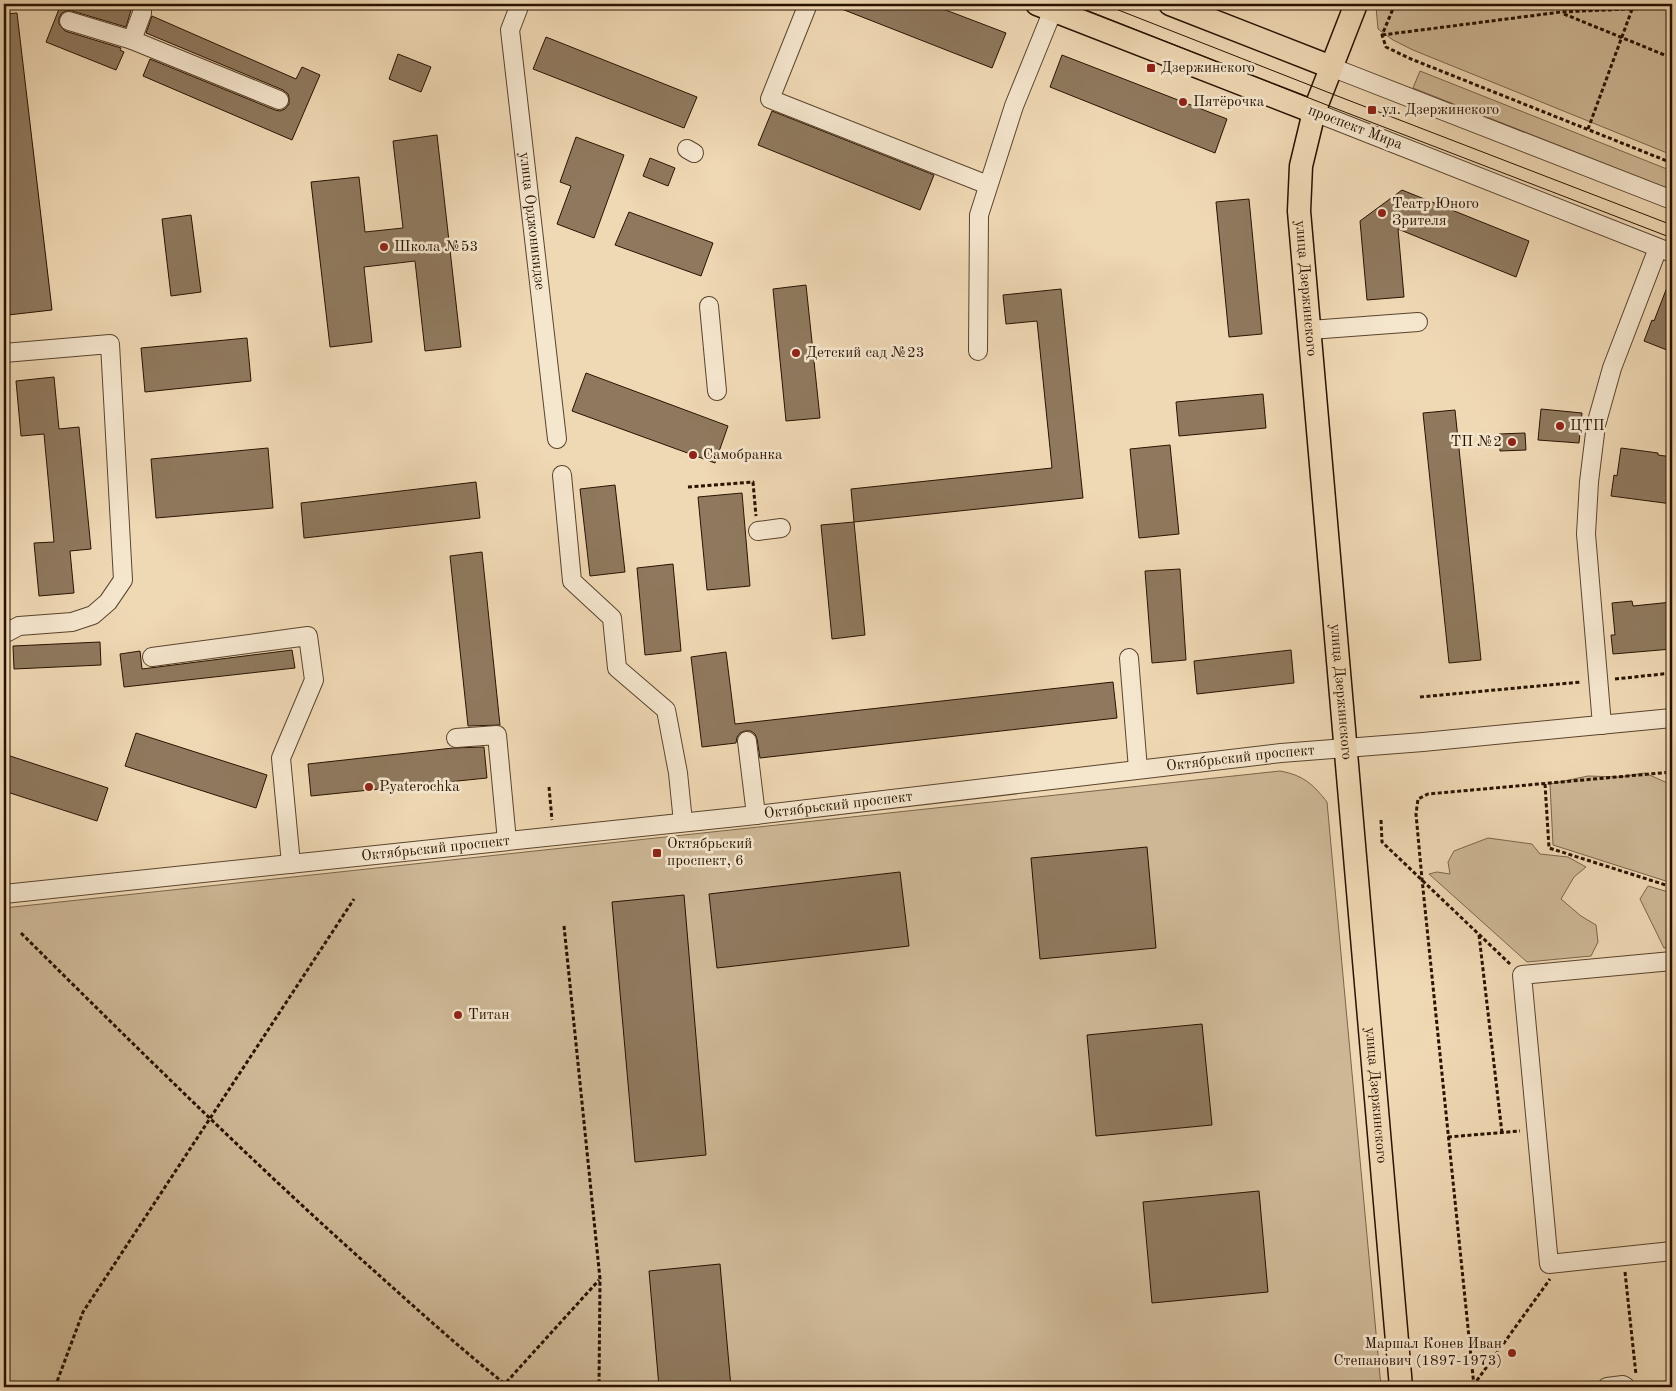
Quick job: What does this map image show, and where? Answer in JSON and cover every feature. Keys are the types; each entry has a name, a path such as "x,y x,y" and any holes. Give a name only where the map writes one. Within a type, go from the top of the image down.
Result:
{"main road":[{"path":"1170,4 1331,67"},
{"name":"улица Дзержинского","path":"1356,4 1314,112 1301,166 1299,211 1401,1387"},
{"name":"проспект Мира","path":"1045,7 1314,112"}],"street":[{"path":"132,40 142,14 142,4"},
{"name":"улица Орджоникидзе","path":"520,4 510,30 557,439"},
{"path":"808,4 770,99 988,185"},
{"path":"978,351 979,215 1045,7"},
{"path":"69,21 132,40 278,100"},
{"path":"1331,67 1672,200"},
{"name":"проспект Мира","path":"1314,112 1665,250"},
{"path":"1602,725 1586,534 1589,482 1596,424 1612,368 1665,250"},
{"path":"709,306 717,391"},
{"path":"1310,330 1418,322"},
{"path":"4,353 110,344 122,580 108,602 93,615 72,622 20,626 4,634"},
{"path":"562,475 572,581 612,618 617,668 666,710 678,773 683,822"},
{"path":"758,531 781,528"},
{"path":"152,657 308,636 314,680 281,758 291,864"},
{"path":"1129,658 1138,770"},
{"name":"Октябрьский проспект","path":"4,894 756,815 1346,747 1423,742 1672,718"},
{"path":"456,738 497,735 506,841"},
{"path":"748,741 756,815"},
{"path":"1672,961 1522,975 1549,1264 1672,1251"},
{"path":"1607,1387 1631,1383"}],"path":[{"path":"1394,4 1382,36 1386,48 1672,163"},
{"path":"1588,129 1634,4"},
{"path":"1382,36 1561,12 1632,10 1672,6"},
{"path":"1561,12 1672,58"},
{"path":"688,487 752,482 758,531"},
{"path":"1420,697 1672,673"},
{"path":"1473,1387 1422,880 1416,814 1418,799 1428,794 1672,772"},
{"path":"1545,784 1549,848 1672,887"},
{"path":"549,787 554,836"},
{"path":"1381,820 1382,842 1522,975"},
{"path":"55,1387 84,1312 354,899"},
{"path":"564,926 600,1279 599,1387"},
{"path":"20,933 210,1119 326,1228 504,1386 512,1387"},
{"path":"1479,935 1502,1133"},
{"path":"1448,1137 1537,1130"},
{"path":"1623,1256 1631,1383"},
{"path":"1473,1387 1550,1280 1549,1264"},
{"path":"504,1386 600,1279"}],"shaded area":[{"path":"1377,4 1672,4 1672,155 1413,50 1393,40 1378,29"},
{"path":"1420,71 1672,171 1672,190 1413,88"},
{"path":"1280,771 1307,781 1327,802 1381,1387 4,1387 4,908"},
{"path":"1645,773 1672,785 1672,806 1669,808 1672,814 1672,883 1553,845 1550,784 1588,776 1619,777"},
{"path":"1488,838 1532,844 1540,854 1568,857 1586,867 1574,877 1561,899 1581,916 1596,925 1598,942 1591,956 1527,962 1429,874 1437,872 1450,874 1448,862 1454,851"},
{"path":"1648,886 1672,893 1672,947 1664,948 1640,899"}],"building":[{"path":"61,4 116,4 131,10 126,27 72,11 62,13 59,18 59,24 65,31 121,48 120,50 124,52 116,70 46,42"},
{"path":"829,4 930,4 1006,33 992,68"},
{"path":"17,13 52,310 8,315 4,279 4,14"},
{"path":"152,16 296,79 302,67 320,75 292,140 143,76 150,59 275,110 285,109 289,104 288,94 283,90 146,33"},
{"path":"546,37 697,97 684,128 533,69"},
{"path":"398,54 431,67 421,92 389,79"},
{"path":"1062,55 1227,119 1215,153 1050,87"},
{"path":"772,111 934,175 920,210 758,145"},
{"name":"Школа №53","path":"437,135 461,347 425,351 415,261 364,267 372,342 330,347 311,182 359,177 365,232 403,228 393,141"},
{"path":"576,137 624,155 594,238 557,224 571,186 560,182"},
{"path":"650,158 675,168 668,186 643,176"},
{"path":"1402,190 1529,241 1516,277 1398,229 1404,297 1367,300 1360,221"},
{"path":"1249,199 1262,334 1229,337 1216,202"},
{"path":"629,212 713,243 701,276 615,245"},
{"path":"191,215 201,292 171,296 162,219"},
{"path":"1672,277 1672,352 1644,341"},
{"name":"Детский сад №23","path":"806,285 820,418 786,421 773,289"},
{"path":"1061,289 1083,498 854,522 851,489 1052,468 1037,321 1006,324 1003,295"},
{"path":"247,338 251,381 145,392 141,348"},
{"path":"586,373 728,426 715,463 572,411"},
{"path":"54,377 59,429 79,427 91,549 70,551 74,593 39,596 34,543 54,542 44,434 21,436 16,381"},
{"path":"1263,394 1266,428 1179,436 1176,402"},
{"name":"ЦТП","path":"1541,409 1582,413 1579,443 1538,440"},
{"path":"1455,410 1481,660 1449,663 1423,413"},
{"name":"ТП №2","path":"1525,433 1526,450 1500,451 1499,434"},
{"path":"1170,445 1179,534 1139,538 1130,449"},
{"path":"268,448 273,508 156,518 151,459"},
{"path":"1621,448 1658,453 1658,455 1672,457 1672,504 1611,496 1614,475 1617,476"},
{"path":"476,482 480,518 304,538 301,503"},
{"path":"615,485 625,572 590,576 580,489"},
{"path":"742,493 750,586 707,590 698,497"},
{"path":"854,522 865,635 832,639 821,525"},
{"path":"482,552 500,725 468,726 450,556"},
{"path":"673,564 681,651 645,655 637,568"},
{"path":"1180,569 1186,660 1152,663 1145,571"},
{"path":"1632,601 1633,606 1672,602 1672,649 1613,654 1611,635 1615,635 1612,603"},
{"path":"100,642 101,665 14,669 13,646"},
{"path":"292,650 295,668 124,687 120,654 140,651 142,669"},
{"path":"1291,650 1294,683 1197,694 1194,661"},
{"path":"726,652 735,724 1113,682 1117,718 760,758 757,739 751,731 740,733 736,743 702,747 691,657"},
{"path":"136,733 267,775 256,808 125,766"},
{"path":"484,747 487,778 311,796 308,764 453,748"},
{"path":"4,754 108,788 97,821 4,791"},
{"path":"1147,847 1156,948 1040,959 1031,858"},
{"path":"900,872 909,946 717,968 709,894"},
{"path":"684,895 706,1155 635,1162 612,902"},
{"path":"1202,1024 1212,1125 1096,1136 1087,1035"},
{"path":"1259,1191 1268,1292 1152,1303 1143,1202"},
{"path":"720,1264 731,1387 659,1387 649,1271"}],"tram line":[{"path":"1071,4 1672,238"},
{"path":"1103,4 1672,225"}],"place":[{"name":"Дзержинского","path":"1151,68"},
{"name":"Пятёрочка","path":"1183,102"},
{"name":"ул. Дзержинского","path":"1372,110"},
{"name":"Театр Юного Зрителя","path":"1382,213"},
{"name":"Школа №53","path":"384,247"},
{"name":"Детский сад №23","path":"796,353"},
{"name":"ЦТП","path":"1560,426"},
{"name":"ТП №2","path":"1512,442"},
{"name":"Самобранка","path":"693,455"},
{"name":"Pyaterochka","path":"369,787"},
{"name":"Октябрьский проспект, 6","path":"657,853"},
{"name":"Титан","path":"458,1015"},
{"name":"Маршал Конев Иван Степанович (1897-1973)","path":"1512,1353"}]}
